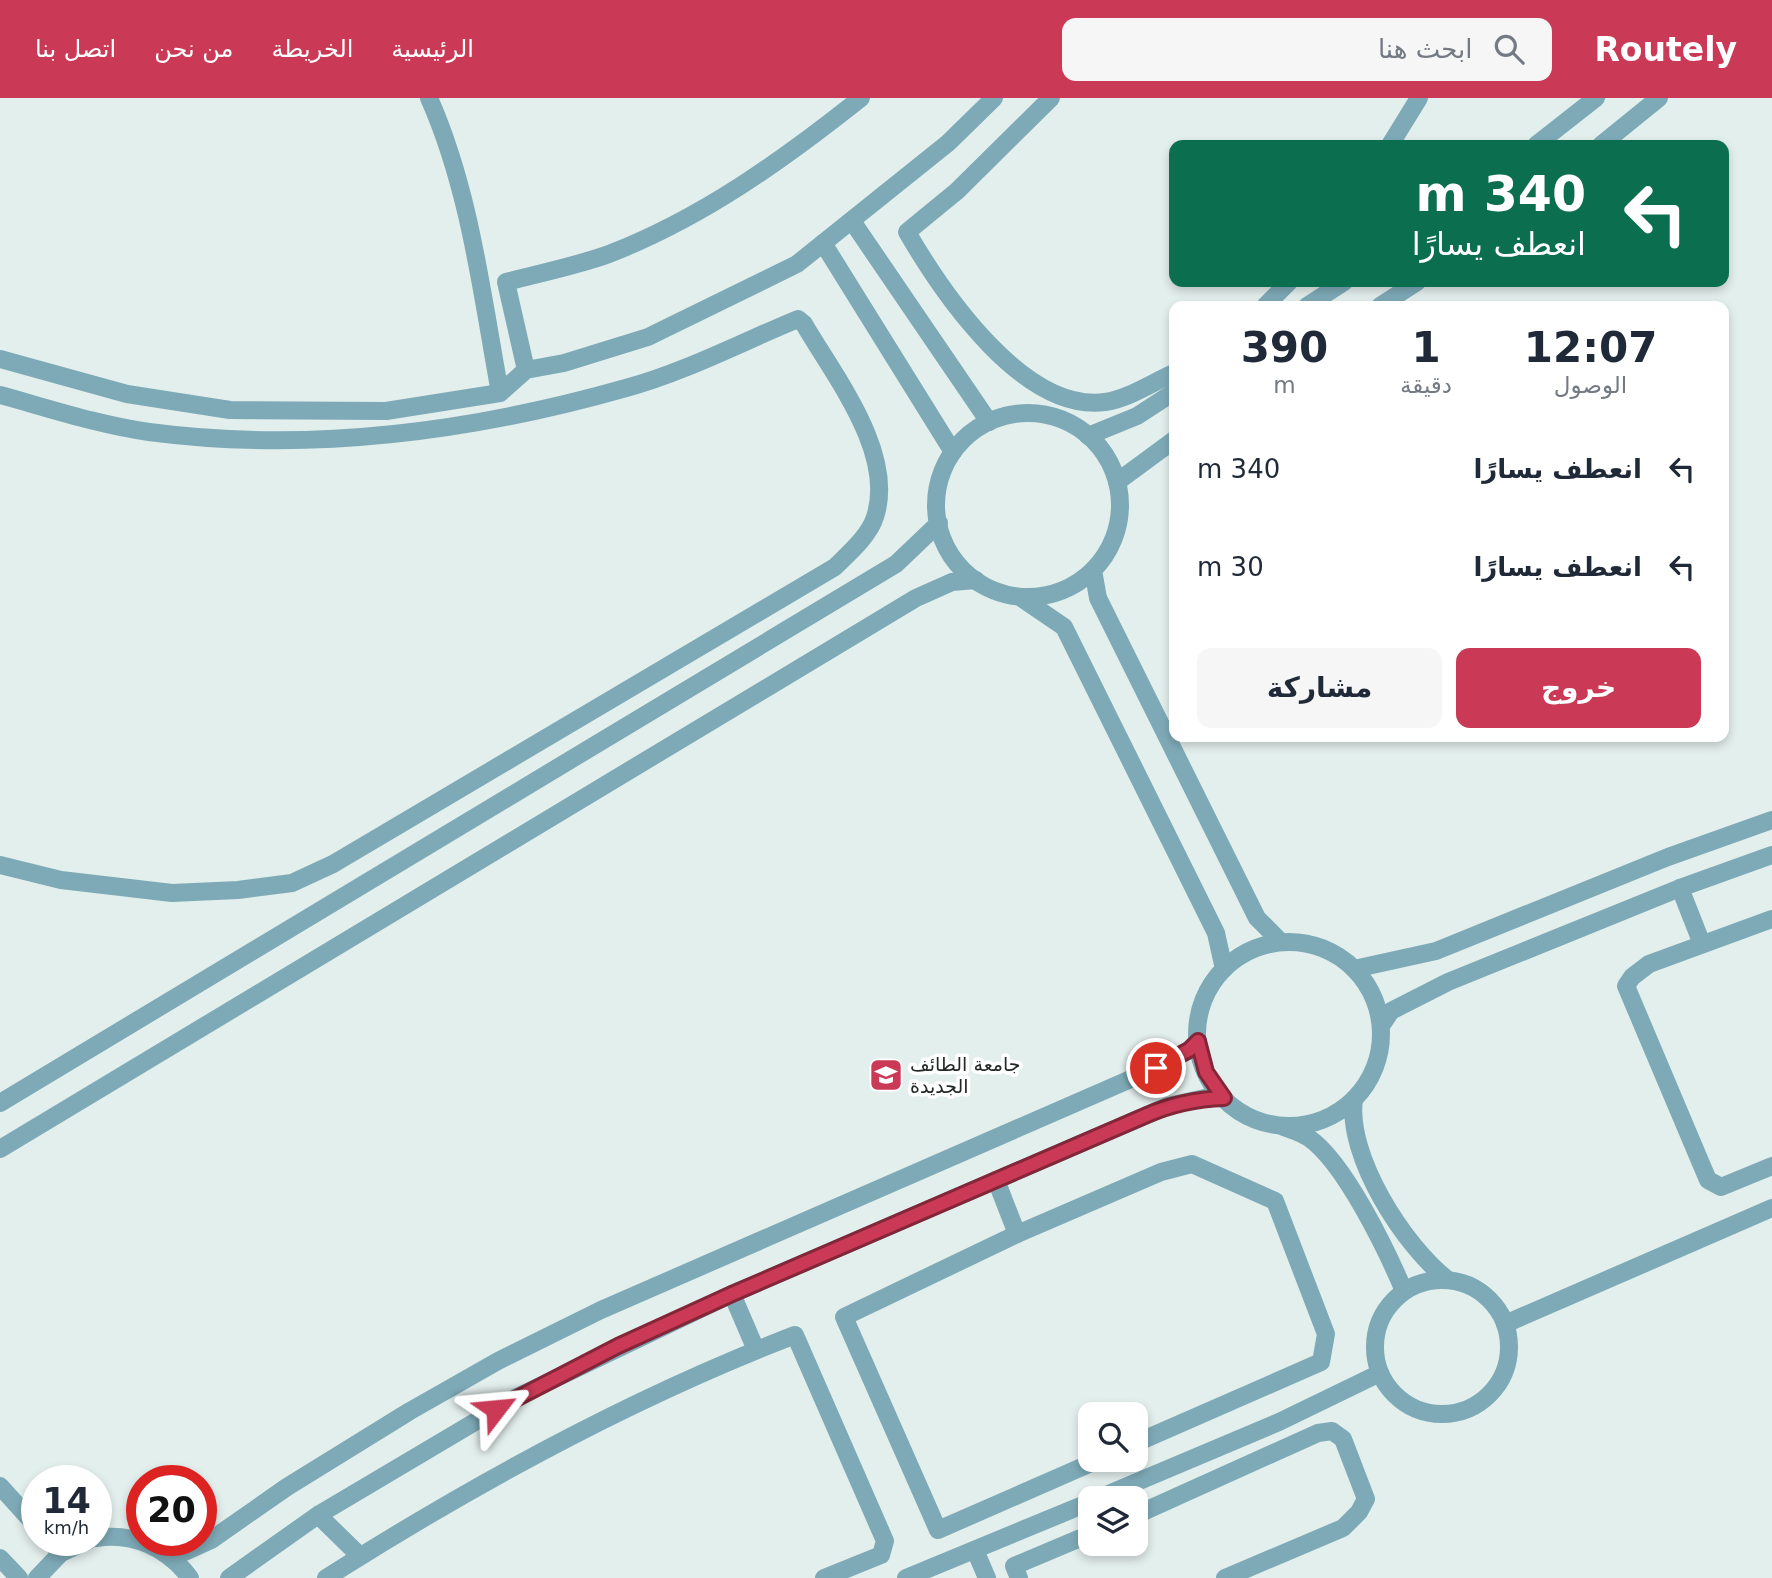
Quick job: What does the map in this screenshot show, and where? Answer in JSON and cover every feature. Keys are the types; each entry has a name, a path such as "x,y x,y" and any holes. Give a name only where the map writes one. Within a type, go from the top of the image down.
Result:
{"street":[{"path":"429,98 443,129 470,228 500,393"},
{"path":"526,370 506,282 608,254 716,202 802,145 861,98"},
{"path":"0,359 127,394 230,410 386,411 500,393 526,370 564,363 648,337 797,264 948,143 994,98"},
{"path":"1051,98 957,191 907,232 925,263 957,305 1013,369 1049,391 1081,403 1108,402 1169,375"},
{"path":"1393,140 1419,98"},
{"path":"1542,140 1596,98"},
{"path":"1607,140 1659,98"},
{"path":"852,221 989,422"},
{"path":"823,243 953,452"},
{"path":"1270,301 1284,287"},
{"path":"1315,301 1336,287"},
{"path":"1388,301 1409,287"},
{"path":"0,395 147,432 239,440 380,438 534,410 628,388 798,319 804,324 873,444 879,480 875,517 859,544 835,567 333,864 292,883 238,890 172,892 61,880 0,865"},
{"path":"1088,436 1137,416 1169,396"},
{"path":"1036,413 1067,422 1088,436 1103,453 1117,482 1120,513 1117,529 1104,558 1093,570 1060,591 1020,597 1004,594 976,580 953,557 939,523 940,481 953,452 975,429 1004,416 1036,413"},
{"path":"1117,482 1169,444"},
{"path":"0,1103 895,564 939,523"},
{"path":"1093,570 1098,598 1169,741"},
{"path":"0,1149 916,598 952,582 976,580"},
{"path":"1020,597 1064,627 1216,933 1224,969"},
{"path":"1170,742 1257,918 1281,942"},
{"path":"1354,969 1436,951 1668,857 1772,820"},
{"path":"1381,1026 1391,1011 1427,991 1680,888 1772,855"},
{"path":"1680,888 1702,944"},
{"path":"1772,919 1649,964 1632,977 1626,986 1708,1180 1721,1187 1772,1166"},
{"path":"1281,1125 1305,1124 1328,1117 1354,1099 1373,1073 1381,1042 1381,1026 1372,995 1354,969 1328,951 1297,942 1281,942 1251,950 1224,969 1206,995 1198,1025 1198,1041 1206,1072 1224,1098 1251,1117 1281,1125 1309,1138 1328,1156 1381,1244 1404,1291"},
{"path":"171,1558 211,1540 287,1487 498,1361 716,1257 1166,1063 1189,1050 1198,1041"},
{"path":"229,1578 318,1515 517,1396 732,1294 1168,1106 1205,1098 1224,1098"},
{"path":"1354,1099 1352,1115 1355,1135 1370,1174 1411,1245 1429,1266 1448,1280 1480,1292 1497,1308 1505,1324 1509,1353 1503,1375 1489,1394 1471,1408 1448,1414 1413,1407 1395,1394 1381,1373 1375,1352 1377,1329 1387,1308 1404,1291 1425,1282 1448,1280"},
{"path":"1078,1469 938,1530 844,1317 1017,1234 1161,1172 1192,1164 1275,1201 1325,1334 1321,1362 1148,1438"},
{"path":"996,1180 1017,1234"},
{"path":"1505,1324 1772,1208"},
{"path":"732,1294 756,1350"},
{"path":"326,1578 360,1556 573,1436 756,1350 795,1335 885,1541 881,1555 824,1578"},
{"path":"1128,1486 1279,1422 1381,1373"},
{"path":"1148,1510 1318,1433 1332,1431 1343,1439 1366,1499 1359,1512 1343,1528 1224,1578"},
{"path":"1181,1464 1193,1491"},
{"path":"0,1486 21,1509"},
{"path":"906,1578 1078,1507"},
{"path":"318,1515 360,1556"},
{"path":"112,1537 137,1540 171,1558 190,1578"},
{"path":"1019,1578 1014,1566 1078,1539"},
{"path":"975,1550 986,1578"},
{"path":"37,1578 49,1556"},
{"path":"0,1558 19,1578"}],"place":[{"name":"جامعة الطائف الجديدة","path":"886,1075"}],"route":[{"path":"496,1409 618,1346 732,1294 1168,1106 1205,1098 1224,1098 1206,1072 1198,1041 1176,1059 1156,1068"}]}
